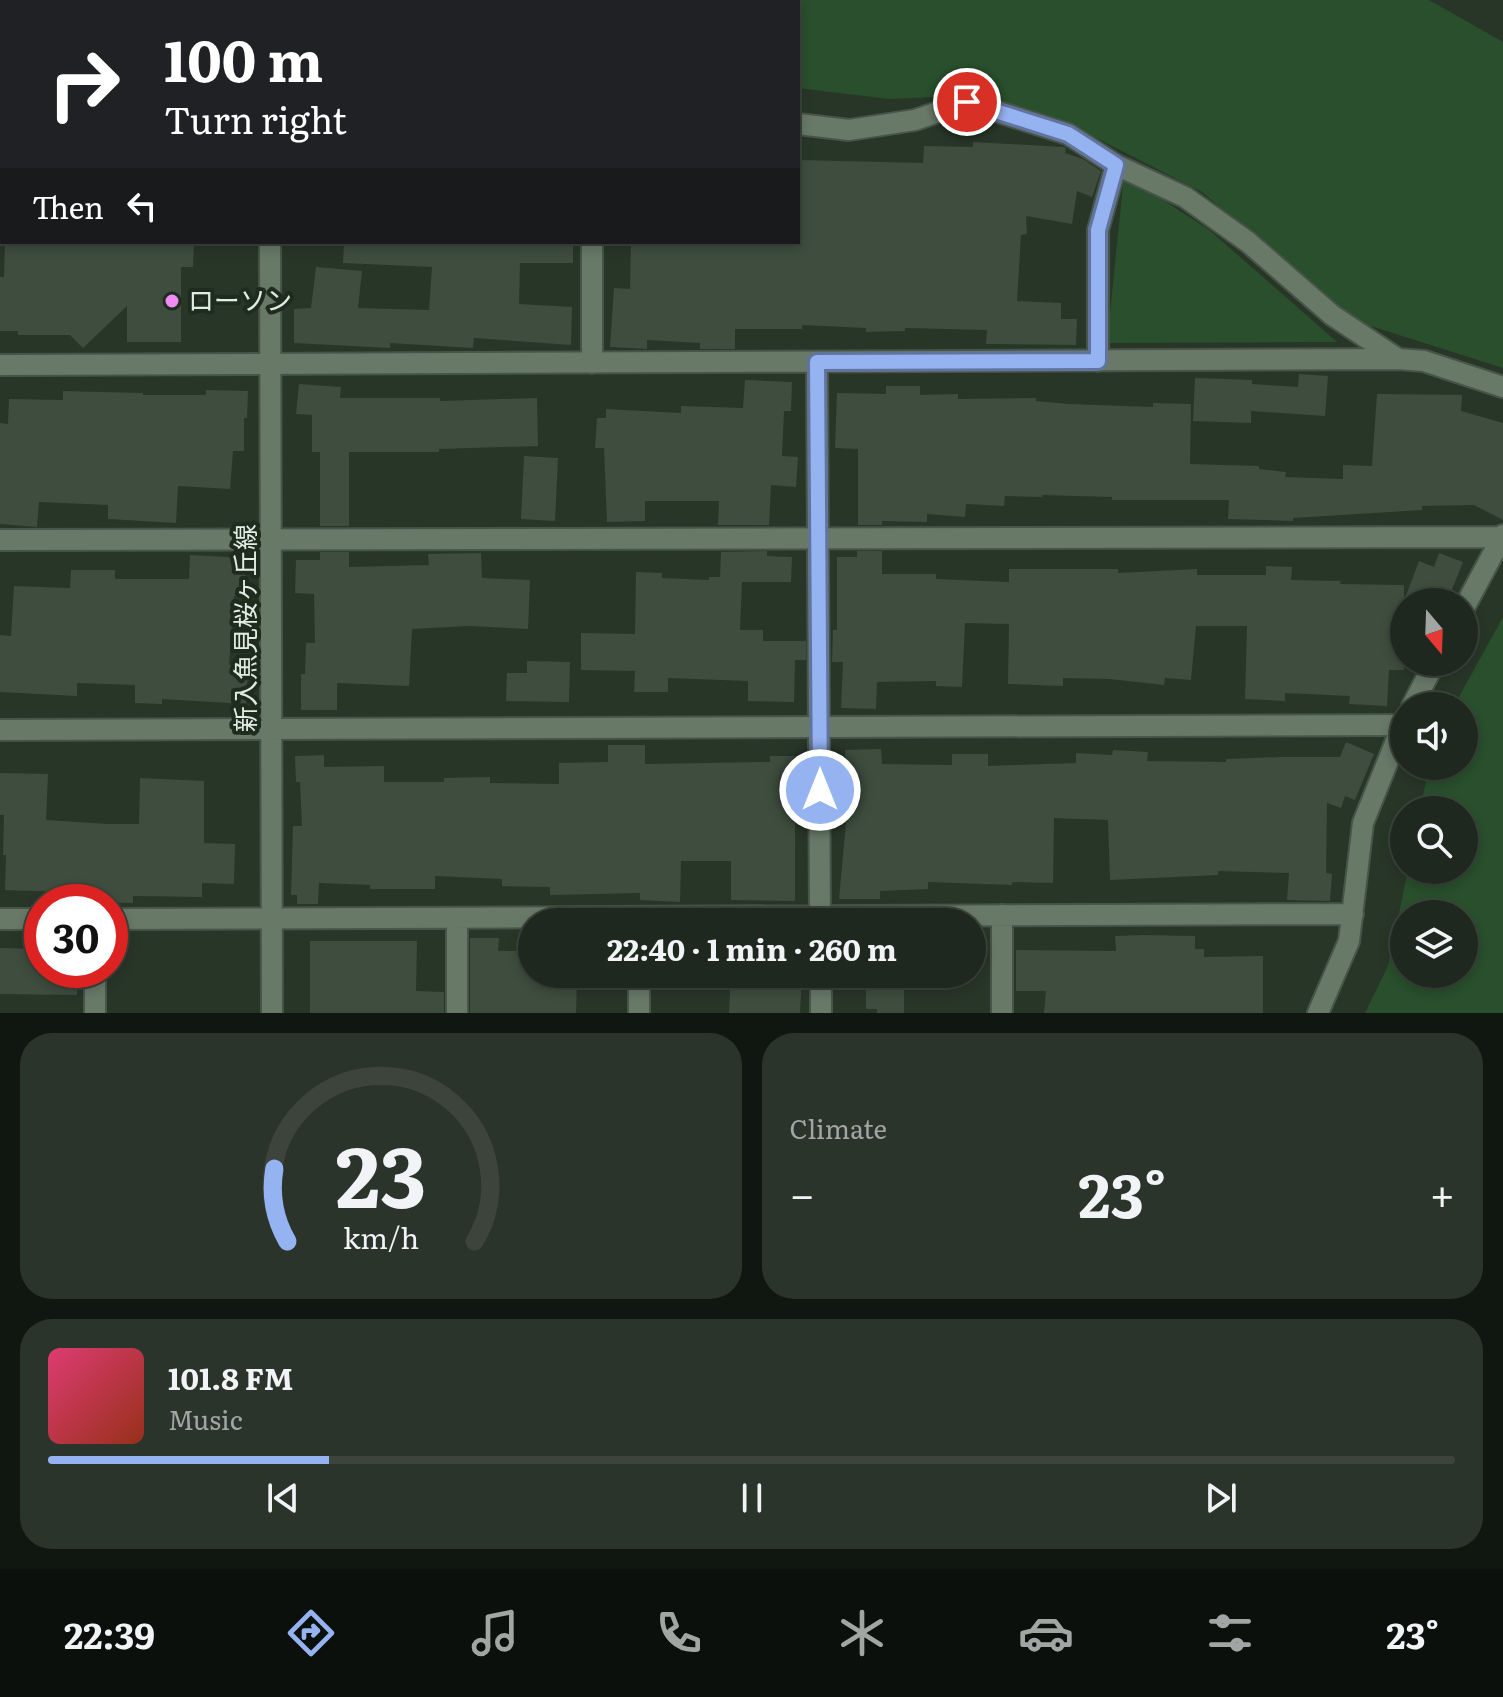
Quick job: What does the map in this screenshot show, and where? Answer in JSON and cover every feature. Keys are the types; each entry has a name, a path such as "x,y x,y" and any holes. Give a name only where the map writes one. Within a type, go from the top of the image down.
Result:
{"street":[{"path":"800,124 849,130 915,120 967,102 1068,134 1116,165 1185,197 1248,242 1332,315 1398,359"},
{"path":"1098,361 1098,230 1116,165"},
{"name":"新入魚見桜ヶ丘線","path":"270,244 272,1013"},
{"path":"592,244 592,363"},
{"path":"0,365 1398,359 1424,361 1503,387"},
{"path":"817,362 820,908"},
{"path":"0,540 1503,536 1475,588"},
{"path":"0,730 1390,723"},
{"path":"1318,1013 1349,941 1363,823 1390,756"},
{"path":"986,915 1353,914"},
{"path":"1002,915 1002,1013"},
{"path":"457,918 457,1013"},
{"path":"128,919 518,918"},
{"path":"0,919 24,919"},
{"path":"95,988 95,1013"},
{"path":"639,988 639,1013"},
{"path":"821,988 821,1013"}],"green space":[{"path":"800,0 1429,0 1503,42 1503,368 1352,320 1202,192 1071,125 934,106 935,97 889,99 800,88"},
{"path":"1124,175 1208,229 1337,342 1107,343"},
{"path":"1503,617 1503,1013 1365,1013 1390,956 1390,988 1478,988 1478,900 1402,900 1405,884 1478,884 1478,796 1423,796 1426,780 1478,780 1478,692 1462,692 1471,676 1478,676 1478,662"}],"building":[{"path":"973,142 1064,147 1065,153 1083,159 1101,171 1092,197 1077,191 1072,224 1026,216 1027,234 1021,235 1017,301 1061,303 1061,319 1077,319 1076,345 986,344 987,330 905,328 905,331 866,332 866,328 802,325 802,329 735,329 735,349 700,349 700,343 647,340 647,349 610,347 614,288 630,289 631,244 800,244 800,160 923,163 924,146 973,147"},
{"path":"5,244 194,244 193,267 181,267 181,342 127,342 127,306 83,348 70,335 18,335 18,331 0,331 0,277 4,277"},
{"path":"344,244 573,244 573,263 520,263 519,304 572,307 571,345 474,338 473,348 390,343 390,348 294,343 294,309 311,308 316,267 362,271 358,308 429,310 432,267 343,263"},
{"path":"1299,374 1328,376 1325,416 1251,411 1251,423 1193,421 1195,378 1252,380 1252,384 1298,387"},
{"path":"745,380 792,382 791,411 784,411 782,456 798,457 796,487 771,485 769,525 718,525 719,501 645,501 645,521 607,522 604,448 595,448 597,418 606,418 606,409 681,413 681,406 743,408"},
{"path":"299,384 341,387 340,398 440,398 440,401 537,398 538,446 439,449 439,452 349,452 349,526 320,526 320,452 312,452 312,415 296,414"},
{"path":"886,386 920,386 920,395 958,394 958,399 1036,398 1036,401 1069,404 1153,407 1153,403 1191,404 1190,464 1259,466 1259,469 1286,472 1285,477 1343,479 1343,465 1372,466 1377,394 1462,395 1461,411 1503,423 1503,520 1474,505 1422,506 1422,510 1293,518 1293,521 1228,519 1229,500 1112,500 1112,497 1042,495 1005,496 1004,506 966,504 965,517 927,514 927,522 882,521 882,525 858,525 858,449 835,448 837,393 886,394"},
{"path":"206,390 248,391 244,451 233,451 230,489 178,486 176,523 108,519 108,505 39,502 37,527 0,524 0,423 8,424 9,399 63,400 63,391 206,395"},
{"path":"524,456 558,458 555,521 521,519"},
{"path":"767,551 767,556 792,557 791,582 742,582 740,630 763,630 763,641 806,641 806,660 795,660 794,702 748,701 748,681 668,678 668,692 634,692 635,671 581,670 581,633 635,634 636,572 662,573 662,578 709,580 709,577 720,577 721,552"},
{"path":"857,551 882,551 882,574 936,574 936,579 1009,582 1009,569 1118,569 1118,573 1197,569 1197,575 1266,575 1266,566 1292,567 1291,580 1404,585 1404,588 1390,588 1387,706 1349,704 1350,696 1285,693 1285,701 1245,699 1247,626 1196,626 1191,680 1165,678 1164,685 1063,678 1063,686 1008,684 1009,624 965,623 962,687 936,686 936,681 877,682 876,709 841,708 843,662 832,662 833,630 837,630 837,557 857,557"},
{"path":"320,552 349,552 349,567 429,565 428,554 481,553 482,578 530,580 528,629 468,626 412,629 409,686 337,683 337,710 301,710 301,674 305,674 306,643 315,643 314,594 295,593 296,560 320,560"},
{"path":"1439,553 1463,562 1453,588 1409,588 1419,561 1434,567"},
{"path":"190,555 246,558 244,597 234,596 229,665 248,666 246,704 162,699 162,704 135,703 135,685 77,683 77,696 0,692 0,635 11,636 14,586 70,588 71,570 115,570 115,579 189,579"},
{"path":"527,661 570,662 569,702 506,701 507,673 527,673"},
{"path":"1346,742 1374,754 1355,800 1345,796 1341,808 1327,803 1326,873 1332,874 1330,901 1287,900 1289,873 1218,871 1218,875 1110,880 1108,820 1054,818 1053,883 928,882 928,889 880,891 880,899 839,899 846,823 832,822 832,801 846,802 845,750 881,749 882,764 952,765 952,754 988,754 988,766 1076,763 1076,753 1112,755 1113,750 1148,752 1147,761 1226,762 1226,759 1340,757"},
{"path":"608,745 645,745 645,764 770,762 770,756 802,756 801,799 806,800 806,821 795,820 795,901 731,900 731,861 681,861 680,902 640,900 640,893 550,895 550,887 502,886 502,879 435,876 435,889 370,889 370,885 319,883 318,904 297,904 297,895 291,895 293,826 302,826 295,756 324,755 324,767 384,766 384,782 444,782 444,778 490,777 490,783 559,784 559,763 608,762"},
{"path":"0,773 48,774 46,820 108,824 139,824 140,778 204,781 204,843 235,844 234,884 202,883 202,897 133,896 133,903 128,903 128,884 24,884 24,891 5,890 4,815 0,815"},
{"path":"1115,936 1195,936 1195,949 1204,949 1204,957 1263,956 1263,1013 1044,1013 1046,991 1016,991 1016,950 1116,951"},
{"path":"470,938 499,938 498,951 518,951 518,988 577,988 576,1013 470,1013"},
{"path":"310,941 417,941 416,991 444,992 444,1013 310,1013"},
{"path":"0,948 24,949 24,988 77,988 77,995 0,994"},
{"path":"730,988 801,988 800,1013 729,1013"},
{"path":"866,988 904,988 904,1013 877,1013 877,1009 866,1009"}],"place":[{"name":"ローソン","path":"172,301"}],"route":[{"path":"820,790 817,362 1098,361 1098,230 1116,165 1068,134 967,102"}]}
